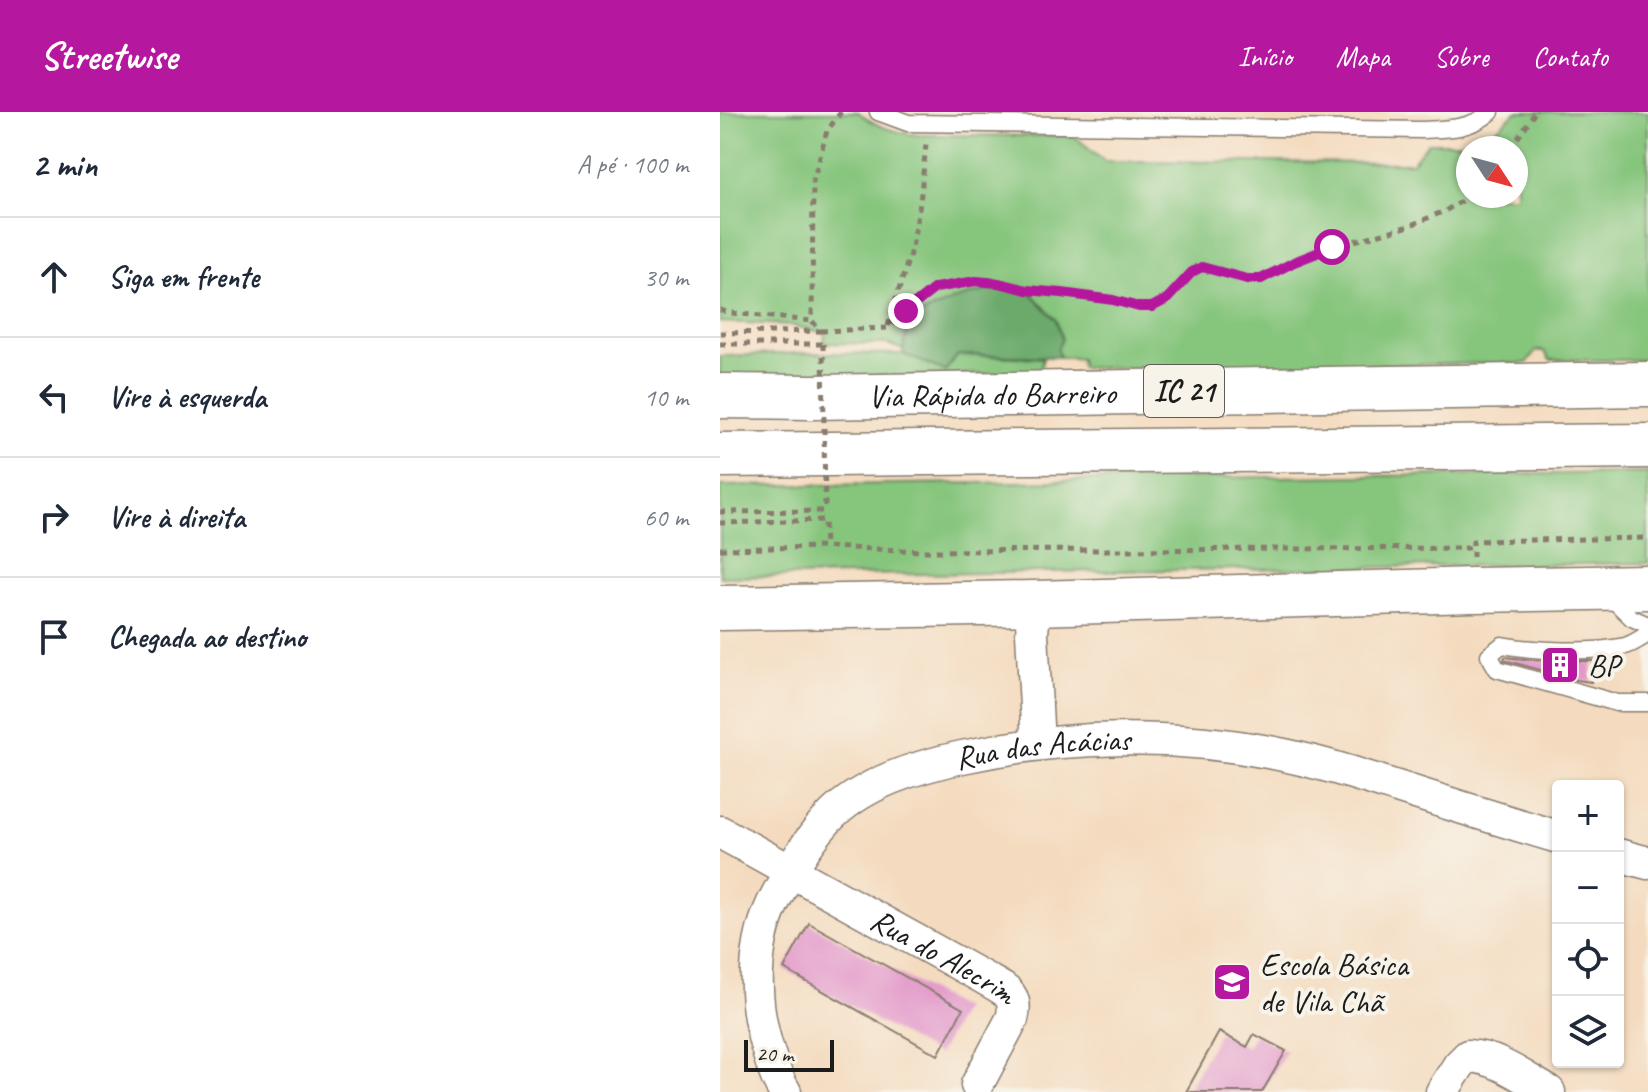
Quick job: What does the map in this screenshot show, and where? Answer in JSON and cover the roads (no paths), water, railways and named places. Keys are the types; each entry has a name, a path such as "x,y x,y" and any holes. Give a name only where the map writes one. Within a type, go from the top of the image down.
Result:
{"main road":[{"name":"Via Rápida do Barreiro","path":"720,396 1648,384"},
{"name":"Via Rápida do Barreiro","path":"720,455 1648,446"},
{"path":"720,608 1035,603 1601,587 1640,602"}],"street":[{"path":"1035,603 1032,633 1038,744"},
{"name":"Rua das Acácias","path":"785,1092 777,1080 762,1033 756,985 761,943 772,905 809,842 832,815 867,789 931,764 1038,744 1103,739 1221,745 1275,753 1336,768 1552,835"},
{"path":"720,832 791,870"},
{"path":"1624,857 1648,863"},
{"name":"Rua do Alecrim","path":"791,870 1009,995 1015,1007 1012,1019 977,1085"},
{"path":"1442,1092 1468,1056 1481,1056 1549,1092"}],"lane":[{"path":"878,112 908,123 1423,130 1454,129 1480,121 1491,112"},
{"path":"1640,602 1648,625"},
{"path":"1640,602 1648,635 1628,646 1526,650 1502,645 1489,655 1497,669 1617,703 1648,703"}],"place":[{"name":"BP","path":"1560,665"},
{"name":"Escola Básica de Vila Chã","path":"1232,982"}]}
